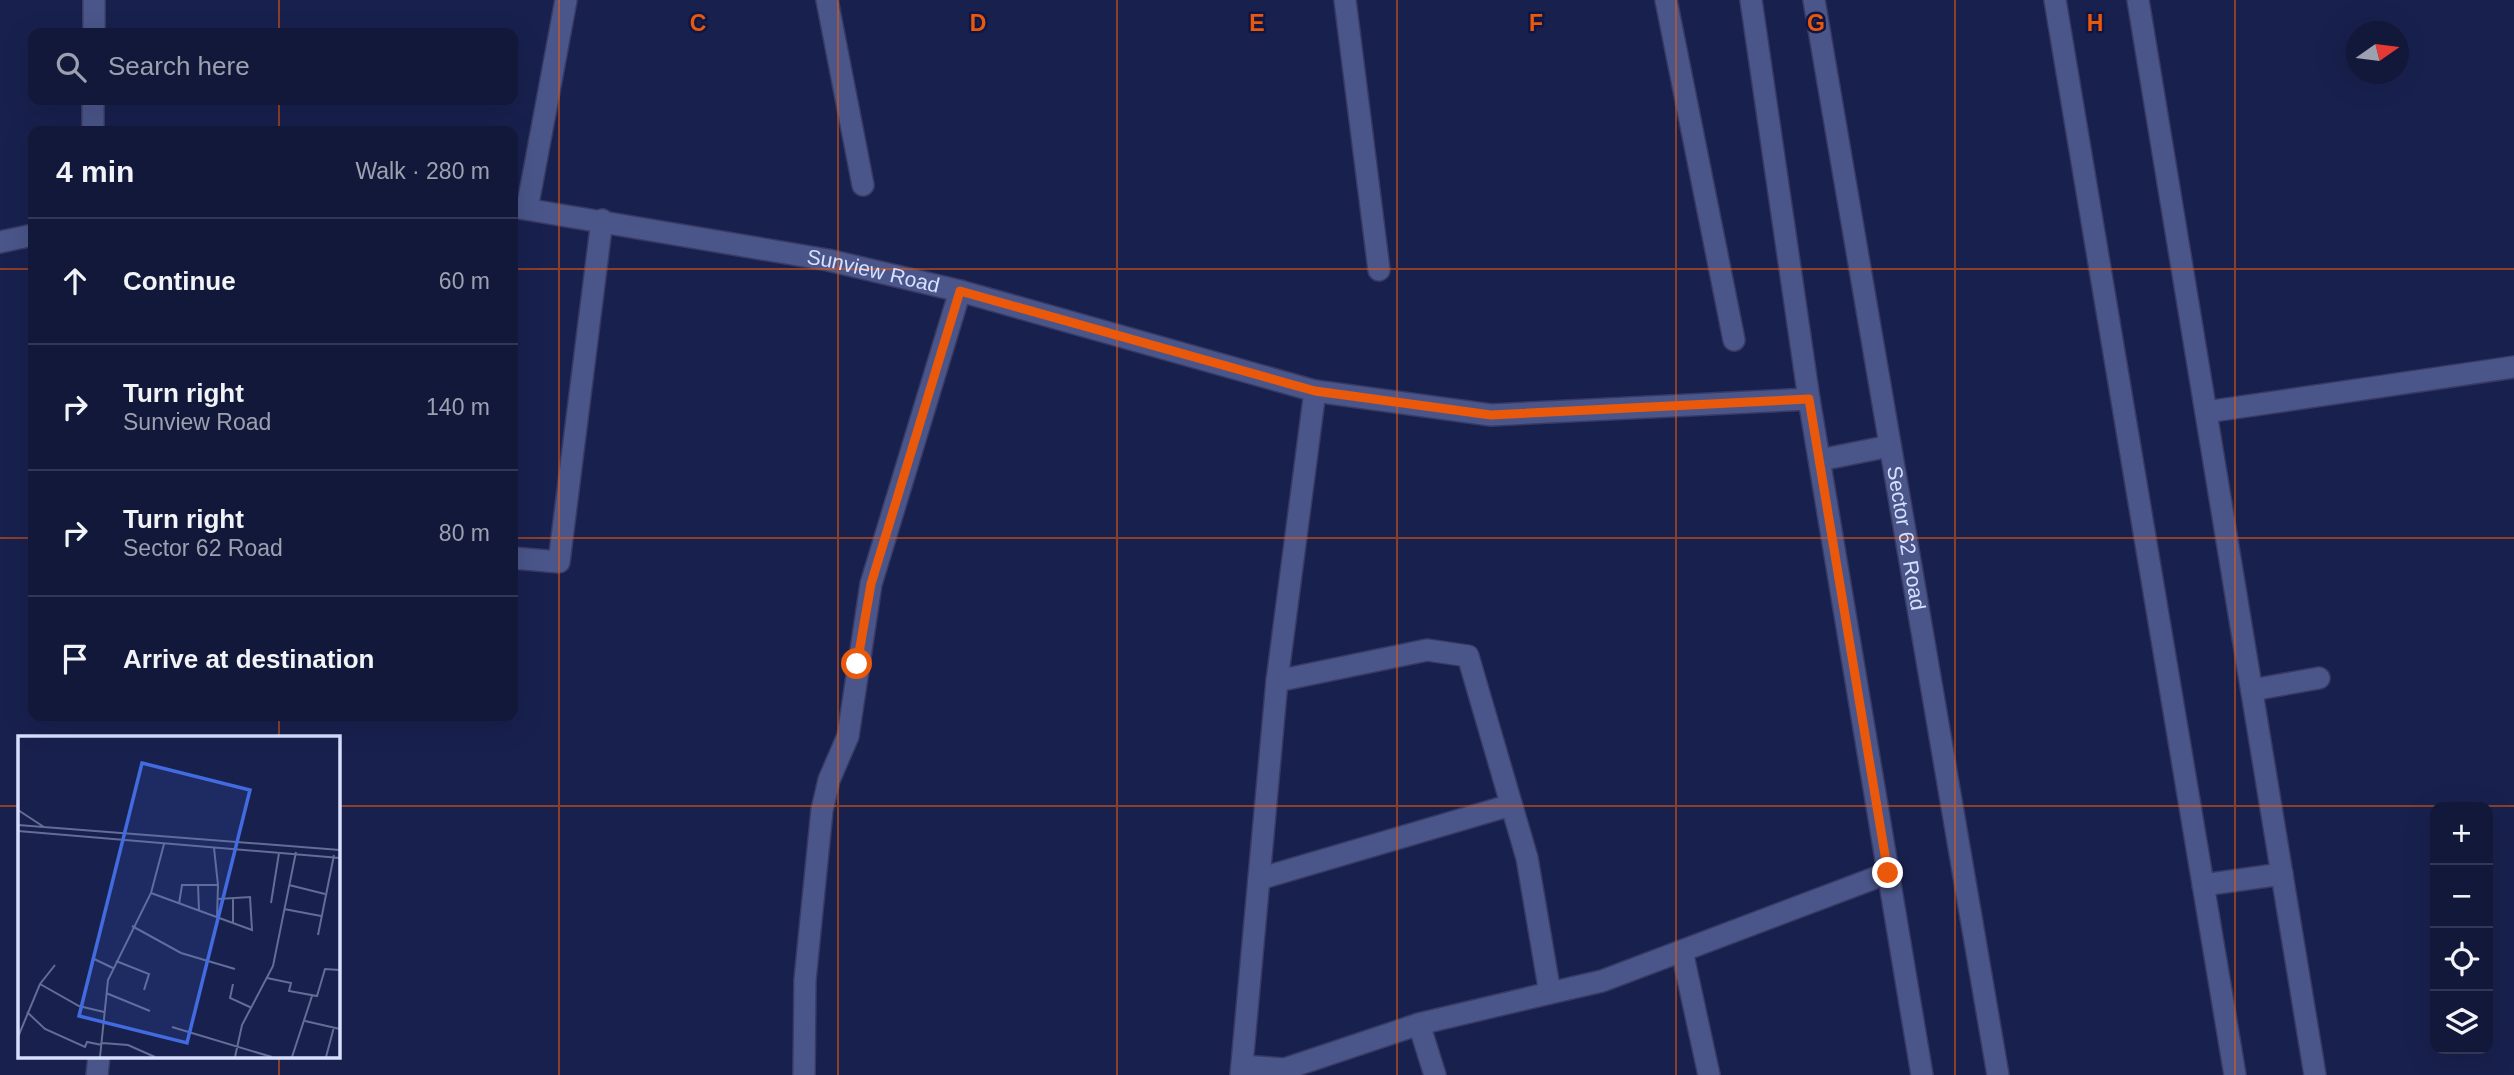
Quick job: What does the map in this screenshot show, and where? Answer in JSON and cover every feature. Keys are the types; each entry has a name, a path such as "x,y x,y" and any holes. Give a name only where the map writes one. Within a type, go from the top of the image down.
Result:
{"street":[{"path":"94,0 94,28"},
{"path":"520,208 566,0"},
{"path":"827,0 863,185"},
{"path":"1345,0 1379,270"},
{"path":"1666,0 1734,340"},
{"path":"1751,0 1809,399 1922,1075"},
{"name":"Sector 62 Road","path":"1814,0 1998,1075"},
{"path":"2055,0 2235,1075"},
{"path":"2138,0 2315,1075"},
{"path":"93,105 93,126"},
{"name":"Sunview Road","path":"520,208 828,260 960,291 1315,391 1491,415 1809,399"},
{"path":"518,558 559,562 602,220"},
{"path":"0,242 28,236"},
{"path":"804,1075 805,980 822,810 829,780 848,736 871,584 960,291"},
{"path":"2206,412 2514,367"},
{"path":"1315,391 1277,681 1242,1070 1286,1069 1419,1024 1602,981 1888,873"},
{"path":"1820,460 1890,446"},
{"path":"1277,681 1427,650 1468,656 1528,858 1550,993"},
{"path":"2252,690 2319,678"},
{"path":"1259,880 1511,805"},
{"path":"2203,885 2282,874"},
{"path":"1682,951 1709,1075"},
{"path":"1419,1024 1435,1075"}],"route":[{"path":"857,664 871,584 960,291 1315,391 1491,415 1809,399 1888,873"}]}
